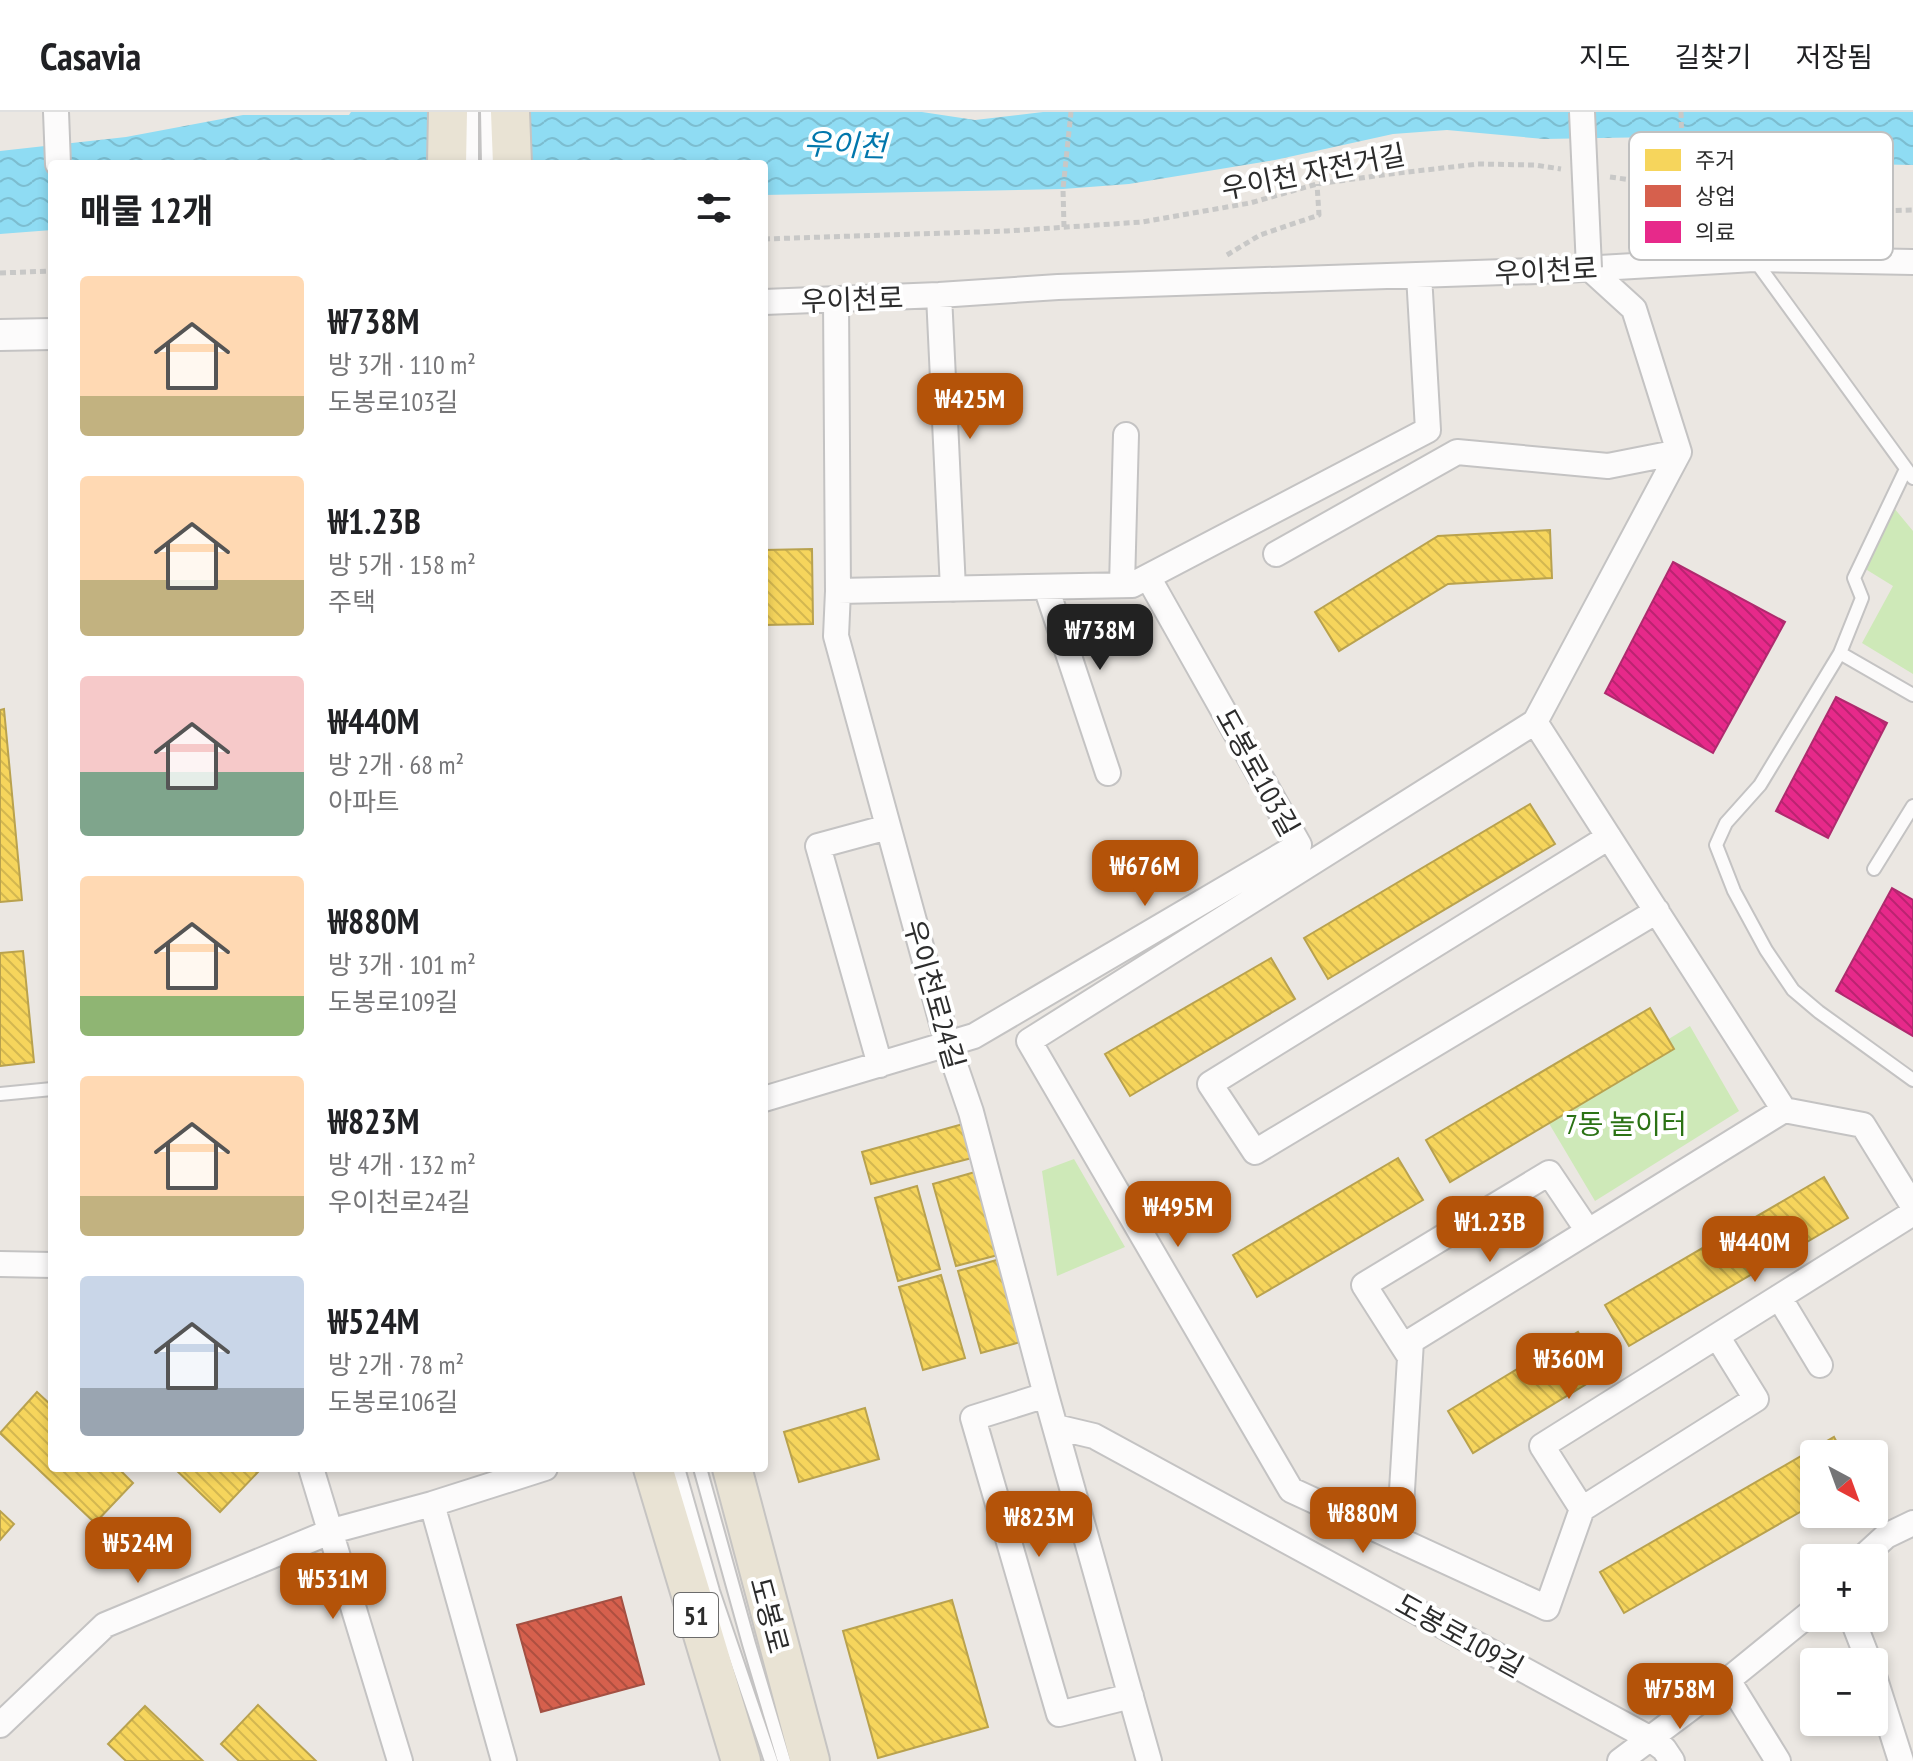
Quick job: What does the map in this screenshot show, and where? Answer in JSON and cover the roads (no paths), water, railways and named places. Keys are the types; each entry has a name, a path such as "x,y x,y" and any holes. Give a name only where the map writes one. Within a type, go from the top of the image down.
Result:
{"main road":[{"path":"447,160 448,112"},
{"path":"510,112 512,160"},
{"name":"51","path":"654,1472 741,1761"},
{"name":"도봉로","path":"733,1472 810,1761"}],"street":[{"path":"56,112 58,160"},
{"path":"1582,112 1589,268 1634,309 1679,452 1535,722 1029,1041 1291,1490 1547,1608 1582,1509 1756,1399 1717,1336"},
{"name":"우이천로","path":"768,302 1736,260"},
{"name":"우이천로","path":"1807,260 1913,262"},
{"path":"838,591 1132,585 1428,430 1419,275"},
{"name":"우이천로","path":"939,295 953,589"},
{"name":"우이천로24길","path":"836,300 836,636 948,1045 971,1112 1046,1395 1149,1761"},
{"path":"0,335 48,334"},
{"path":"1122,585 1126,435"},
{"path":"1276,554 1457,452 1608,466 1679,452"},
{"name":"도봉로103길","path":"768,1098 974,1036 1299,845 1148,577"},
{"path":"1046,587 1108,773"},
{"path":"1535,722 1784,1110"},
{"path":"880,1065 818,846 888,827"},
{"path":"1609,837 1210,1084 1255,1152 1657,911"},
{"path":"1399,1540 1411,1341 1784,1110 1863,1125 1913,1206"},
{"path":"1410,1357 1364,1285 1549,1173 1588,1231"},
{"path":"1582,1509 1542,1446 1913,1213"},
{"path":"0,1264 48,1265"},
{"path":"1779,1297 1820,1365"},
{"path":"1046,1395 973,1418 1059,1714 1131,1696"},
{"name":"도봉로109길","path":"1056,1427 1094,1436 1649,1738 1664,1749 1672,1761"},
{"path":"312,1472 400,1761"},
{"path":"0,1725 105,1625 332,1531 532,1472"},
{"path":"432,1504 504,1761"},
{"path":"1877,1544 1886,1536 1913,1523"},
{"path":"1620,1761 1800,1621"},
{"path":"1728,1680 1778,1761"},
{"path":"1888,1720 1901,1761"}],"lane":[{"path":"472,112 472,160"},
{"path":"487,112 488,160"},
{"path":"1755,260 1910,474 1854,578 1862,598 1840,653 1760,785 1726,823 1716,845 1734,891 1766,950 1793,990 1913,1080"},
{"path":"1840,653 1913,695"},
{"path":"1874,869 1913,806"},
{"path":"0,1094 48,1089"},
{"path":"679,1472 713,1591 771,1761"},
{"path":"701,1472 784,1761"}],"water":[{"name":"우이천","path":"351,112 922,112 975,120 1043,112 1913,112 1913,165 1893,165 1893,132 1629,132 1629,137 1544,139 1447,130 1393,134 1275,160 1129,184 1063,189 768,195 768,160 48,160 48,230 0,234 0,151 126,137 243,115 349,115"}],"park label":[{"name":"7동 놀이터","path":"1626,1123"}]}
